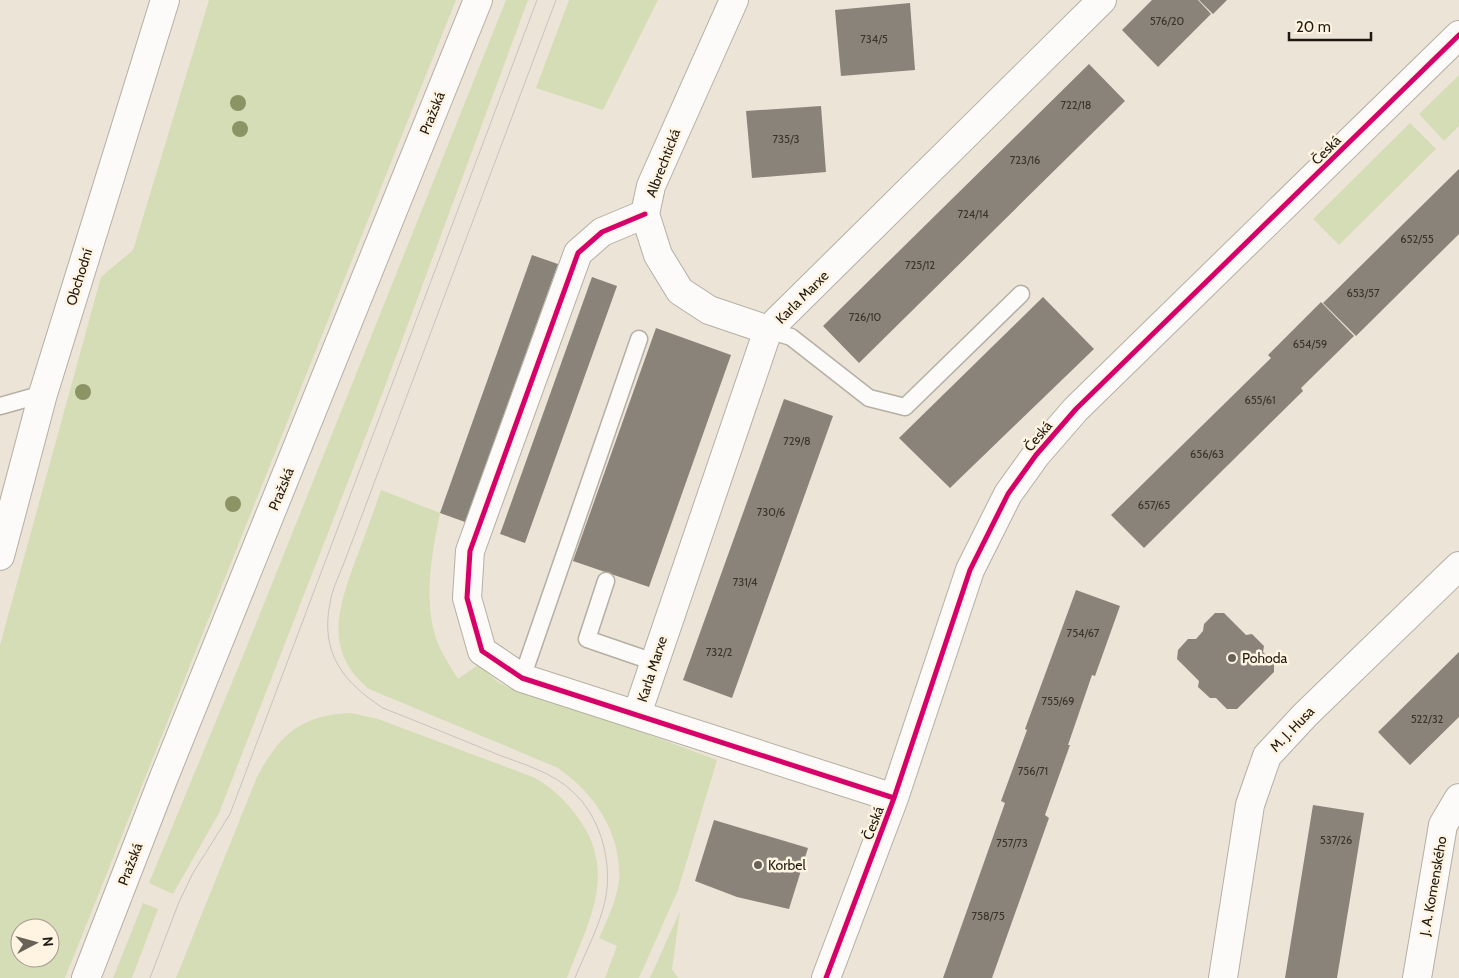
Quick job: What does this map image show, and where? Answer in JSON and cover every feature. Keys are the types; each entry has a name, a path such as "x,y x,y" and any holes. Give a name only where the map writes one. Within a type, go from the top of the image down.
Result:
{"street":[{"name":"Obchodní","path":"0,556 43,394 165,0"},
{"name":"Pražská","path":"86,978 162,782 478,0"},
{"name":"Albrechtická","path":"734,0 692,89 651,186 645,214 658,255 680,291 709,310 768,330"},
{"name":"Karla Marxe","path":"637,714 768,330 1102,0"},
{"name":"Česká","path":"826,978 894,798 970,570 1000,507 1036,455 1076,409 1459,34"},
{"path":"645,214 602,232 578,254 470,551 467,598 482,651 522,678 894,798"},
{"name":"M. J. Husa","path":"1223,978 1250,805 1267,756 1311,709 1459,566"},
{"name":"J. A. Komenského","path":"1417,978 1443,826 1459,798"}],"lane":[{"path":"768,330 791,337 869,398 905,407 1021,294"},
{"path":"522,678 639,339"},
{"path":"0,406 43,394"},
{"path":"606,581 588,639 654,662"}],"green space":[{"path":"209,0 456,0 65,978 0,978 0,645 101,277 133,250"},
{"path":"506,0 528,0 384,389 219,813 173,894 149,883 247,646"},
{"path":"569,0 658,0 603,110 536,88"},
{"path":"1459,75 1459,126 1444,141 1419,114"},
{"path":"1410,123 1436,149 1339,245 1313,219"},
{"path":"381,490 440,513 430,576 430,608 438,644 458,679 478,665 498,682 511,689 604,718 717,760 678,890 639,978 605,978 617,946 599,938 616,895 619,880 619,863 616,846 610,830 593,801 582,788 556,767 369,689 354,675 345,660 338,628 340,612 350,577"},
{"path":"351,713 378,719 533,777 562,798 576,815 589,836 596,856 598,876 591,916 567,978 176,978 257,777 274,749 284,738 305,723 318,718"},
{"path":"143,903 158,909 132,978 113,978"},
{"path":"680,911 672,969 678,978 650,978"}],"building":[{"path":"1152,0 1198,0 1211,14 1158,67 1122,30"},
{"path":"1199,0 1227,0 1213,14"},
{"path":"910,3 915,70 841,76 835,10"},
{"path":"1089,64 1125,101 859,363 823,326"},
{"path":"821,106 826,172 752,178 746,111"},
{"path":"1459,169 1459,234 1356,336 1323,303"},
{"path":"532,255 558,264 465,522 440,513"},
{"path":"592,277 617,286 525,543 500,534"},
{"path":"1043,297 1094,349 950,488 899,438"},
{"path":"1321,302 1354,336 1301,388 1303,391 1144,548 1111,515 1271,358 1268,355"},
{"path":"656,328 731,355 649,587 573,561"},
{"path":"784,399 833,416 732,698 683,680"},
{"path":"1076,590 1120,606 1095,676 1092,675 1068,745 1070,745 1045,815 1049,818 992,978 943,978 1005,803 1001,801 1027,730 1025,729"},
{"path":"1215,613 1224,613 1246,635 1252,634 1264,646 1263,652 1274,663 1274,672 1237,709 1227,709 1216,698 1210,698 1198,687 1199,681 1177,659 1178,650 1188,639 1196,639 1203,631 1204,624"},
{"path":"1459,652 1459,717 1410,765 1378,732"},
{"path":"1313,805 1364,813 1337,978 1285,978"},
{"path":"714,820 808,848 789,909 737,897 695,881"}],"tram line":[{"path":"150,978 179,902 193,873 230,814 537,0"},
{"path":"556,0 334,588 328,621 328,637 332,651 346,677 356,688 383,708 548,774 573,792 590,812 601,836 607,862 607,889 602,912 575,978"}],"cycle path":[{"path":"826,978 894,798 970,570 1008,494 1036,455 1076,409 1459,35"},
{"path":"645,214 602,232 578,253 470,551 467,598 482,651 522,678 894,798"}],"place":[{"name":"Pohoda","path":"1232,658"},
{"name":"Korbel","path":"758,865"}]}
